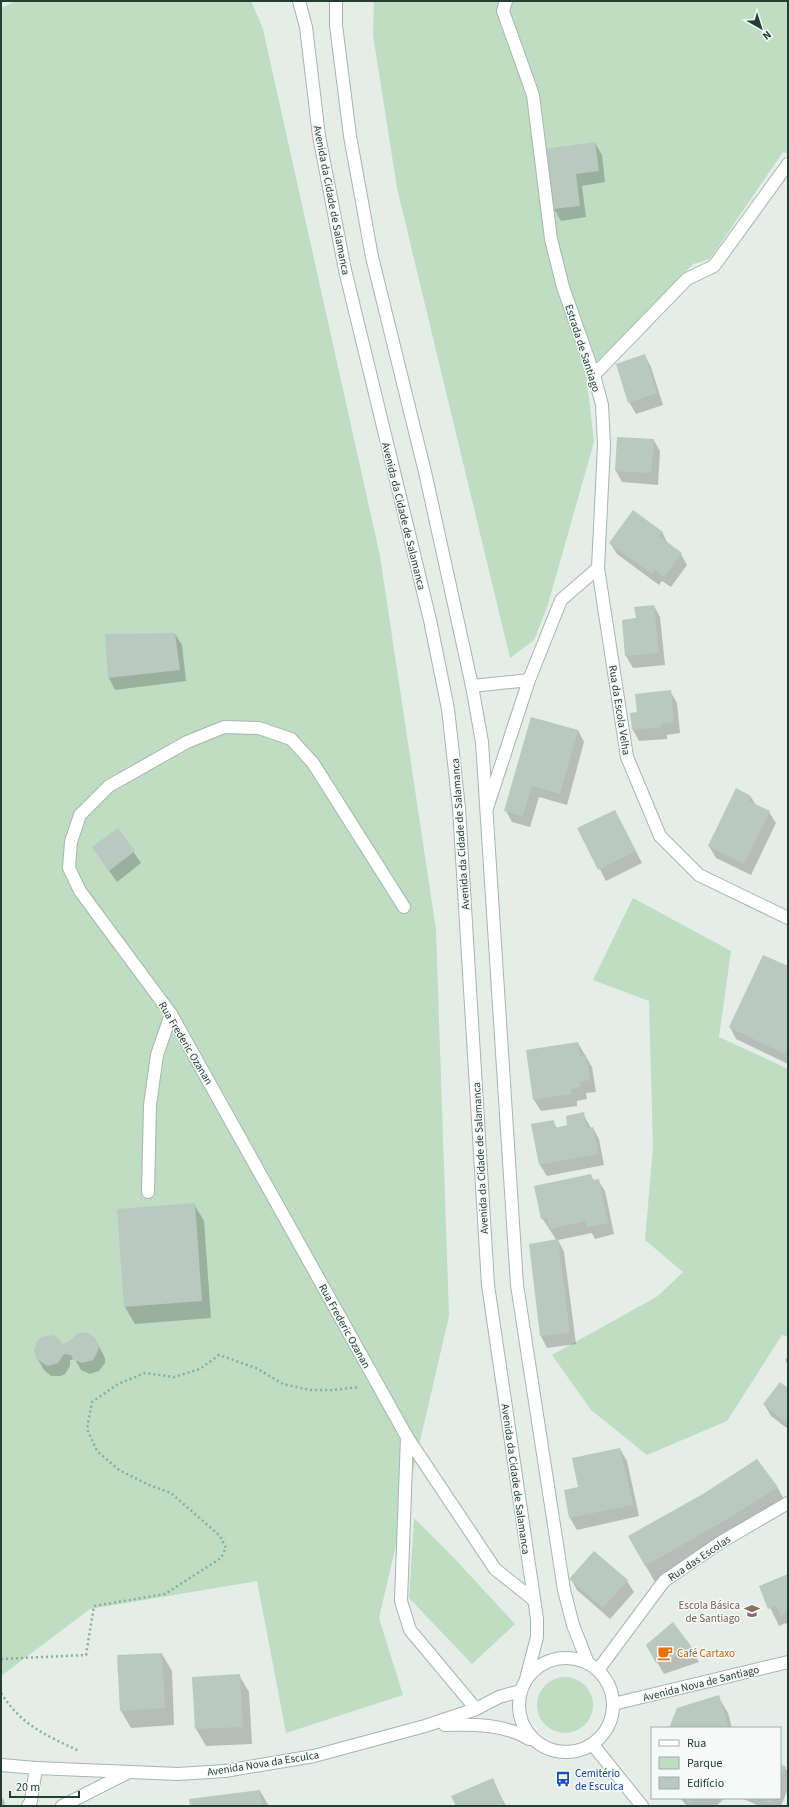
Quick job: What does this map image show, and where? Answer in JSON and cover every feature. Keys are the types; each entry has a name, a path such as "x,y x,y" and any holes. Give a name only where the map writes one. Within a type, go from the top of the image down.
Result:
{"street":[{"name":"Avenida da Cidade de Salamanca","path":"299,1 306,27 319,136 345,270 430,620 448,709 459,808 488,1285 534,1600 537,1637 526,1679"},
{"path":"336,1 336,25 350,136 372,257 425,472 472,686 482,742 500,1046 517,1285 564,1590 573,1625 588,1663"},
{"name":"Estrada de Santiago","path":"506,1 503,11 533,95 551,239 563,287 594,375 602,405 604,445 598,568"},
{"path":"594,375 687,279 714,266 788,164"},
{"path":"487,808 529,680 561,600 598,568"},
{"name":"Rua da Escola Velha","path":"598,568 627,757 660,836 699,875 788,918"},
{"path":"472,686 529,680"},
{"name":"Rua Frederic Ozanan","path":"404,907 313,763 291,739 258,728 224,727 187,742 109,786 80,815 71,842 69,868 80,891 171,1014 407,1437 495,1568 534,1600"},
{"path":"148,1192 150,1105 157,1055 171,1014"},
{"path":"407,1437 401,1601 410,1630 476,1709"},
{"name":"Rua das Escolas","path":"598,1670 664,1581 721,1542 788,1503"},
{"path":"561,1658 575,1658 588,1663 598,1670 606,1680 612,1692 614,1704 608,1727 602,1737 592,1745 579,1751 564,1753 550,1750 536,1743 526,1733 520,1720 518,1706 520,1691 526,1679 536,1668 548,1661 561,1658"},
{"name":"Avenida Nova de Santiago","path":"614,1704 788,1662"},
{"name":"Avenida Nova da Esculca","path":"1,1765 36,1768 178,1774 225,1771 314,1756 425,1726 476,1709 499,1697 520,1691"},
{"name":"Avenida Nova da Esculca","path":"425,1726 457,1725 496,1727 517,1731 536,1743"},
{"path":"592,1745 642,1806"},
{"path":"28,1806 31,1801 36,1768"},
{"path":"62,1806 129,1772"}],"path":[{"path":"1,1660 86,1655 94,1606 165,1594 221,1558 226,1548 220,1536 171,1493 149,1485 119,1470 98,1451 88,1429 92,1402 118,1384 145,1373 174,1377 200,1368 219,1355 256,1368 283,1384 310,1390 333,1390 377,1384"},
{"path":"1,1693 8,1704 25,1721 45,1736 86,1754"}],"green space":[{"path":"16,1 251,1 263,29 380,556 436,930 449,1316 379,1618 403,1695 286,1733 257,1581 90,1609 1,1676 1,8"},
{"path":"374,1 788,1 788,154 783,152 710,259 693,264 586,373 594,442 548,604 534,640 510,658 397,188 373,35"},
{"path":"633,898 731,951 719,1037 788,1069 788,1337 782,1335 727,1421 647,1455 591,1410 552,1355 658,1296 683,1272 645,1240 653,1147 649,1001 593,980"},
{"path":"414,1518 453,1557 515,1624 472,1664 409,1598"},
{"path":"565,1677 576,1679 585,1685 591,1694 593,1705 591,1716 585,1725 576,1731 565,1733 554,1731 545,1725 539,1716 537,1705 539,1694 545,1685 554,1679"}],"building":[{"path":"595,142 599,171 576,174 580,206 553,209 545,149"},
{"path":"645,354 657,393 628,403 616,364"},
{"path":"617,437 654,439 651,473 615,471"},
{"path":"633,510 663,532 659,536 682,553 664,577 655,570 652,574 609,543"},
{"path":"654,605 659,653 625,656 622,620 636,618 634,607"},
{"path":"175,633 180,670 108,678 105,634"},
{"path":"671,690 674,722 661,724 661,727 632,730 630,713 637,712 635,694"},
{"path":"531,717 578,730 560,794 532,786 523,816 504,811"},
{"path":"736,788 751,796 749,801 770,811 744,864 708,846"},
{"path":"615,810 636,851 598,870 577,828"},
{"path":"118,828 135,851 109,871 92,847"},
{"path":"763,955 788,966 788,1056 729,1027"},
{"path":"578,1042 580,1056 586,1055 590,1080 580,1082 581,1087 571,1089 571,1094 533,1100 526,1050"},
{"path":"584,1112 587,1128 593,1127 598,1154 539,1165 531,1124 554,1120 555,1128 567,1125 566,1116"},
{"path":"591,1174 592,1180 599,1179 608,1223 587,1227 586,1221 550,1229 547,1218 541,1219 534,1186"},
{"path":"195,1203 202,1301 124,1307 117,1209"},
{"path":"558,1239 570,1333 540,1336 529,1244"},
{"path":"86,1332 94,1337 99,1346 93,1360 82,1363 73,1359 71,1355 64,1354 58,1363 48,1366 36,1358 34,1349 38,1340 42,1337 52,1335 57,1337 63,1344 70,1341 76,1334"},
{"path":"780,1382 788,1388 788,1424 763,1404"},
{"path":"620,1448 633,1505 569,1518 564,1490 578,1487 572,1458"},
{"path":"757,1459 778,1487 731,1517 645,1566 628,1536 703,1494"},
{"path":"594,1551 628,1580 603,1608 569,1579"},
{"path":"788,1574 788,1613 781,1616 776,1606 768,1609 759,1586"},
{"path":"673,1622 694,1650 656,1663 646,1645"},
{"path":"162,1653 165,1708 120,1711 117,1655"},
{"path":"240,1674 243,1727 195,1729 192,1677"},
{"path":"719,1695 729,1727 669,1727 677,1708"},
{"path":"781,1764 786,1767 781,1779"},
{"path":"493,1778 504,1804 508,1806 456,1806 451,1796"},
{"path":"260,1790 262,1806 190,1806 189,1799"},
{"path":"685,1799 695,1799 690,1804"},
{"path":"762,1799 773,1799 771,1803"}],"place":[{"name":"Escola Básica de Santiago","path":"752,1611"},
{"name":"Café Cartaxo","path":"665,1653"},
{"name":"Cemitério de Esculca","path":"563,1779"}]}
